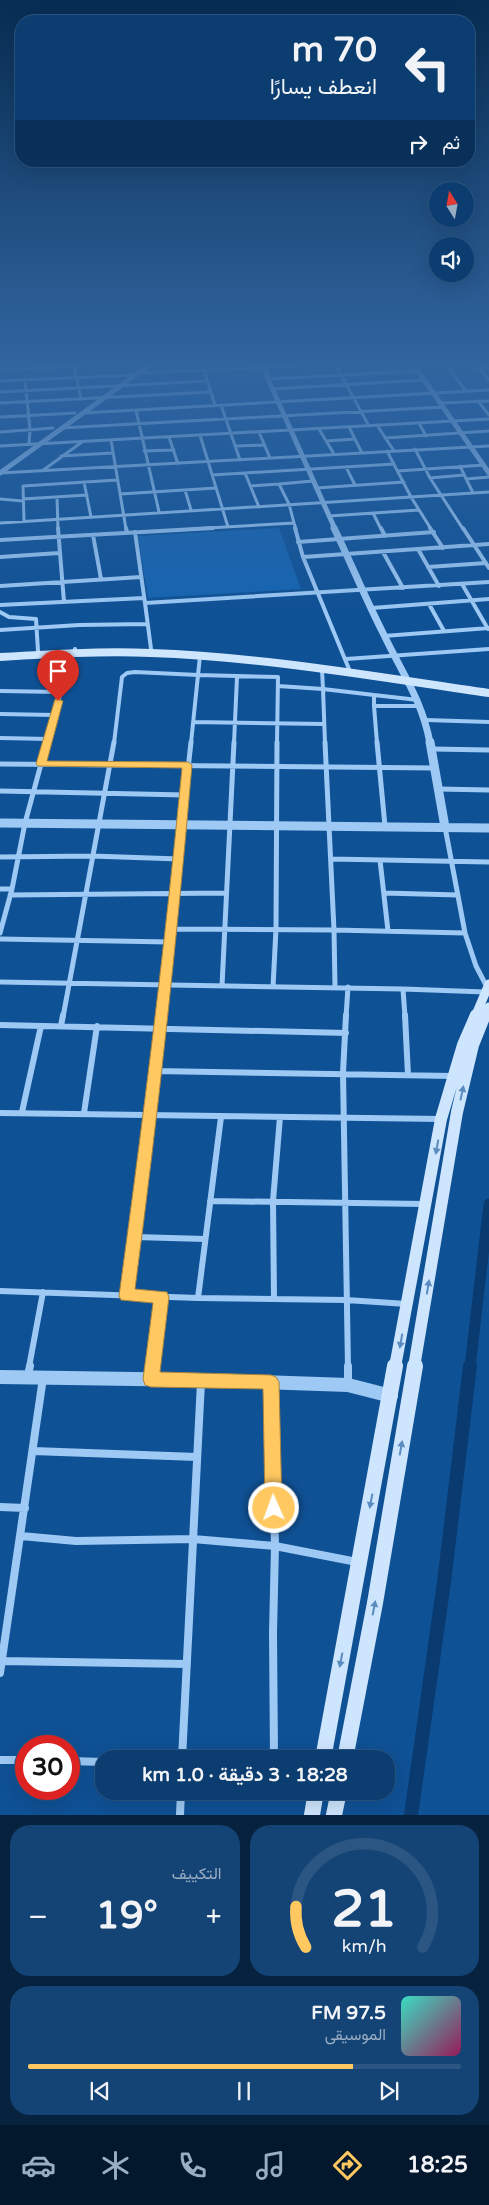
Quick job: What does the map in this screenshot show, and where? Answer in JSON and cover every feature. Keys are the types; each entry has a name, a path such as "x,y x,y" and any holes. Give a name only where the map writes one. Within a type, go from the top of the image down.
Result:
{"main road":[{"path":"0,653 38,650 200,656 280,662 322,670 489,688"},
{"path":"0,657 74,651 150,650 349,669 489,693"},
{"path":"325,1750 441,1119 463,1045 487,988"},
{"path":"347,1750 375,1603 457,1112 473,1045 489,1007"},
{"path":"312,1815 314,1800"},
{"path":"334,1815 337,1800"}],"street":[{"path":"0,467 29,446"},
{"path":"0,473 38,446"},
{"path":"41,472 77,446"},
{"path":"111,446 128,533"},
{"path":"143,446 158,512"},
{"path":"172,446 178,464"},
{"path":"203,446 228,527"},
{"path":"240,460 235,446 244,446"},
{"path":"264,446 270,458"},
{"path":"0,982 70,985 403,989 487,988 476,966 465,934 426,720 420,703 393,656 297,446"},
{"path":"329,446 334,454"},
{"path":"358,446 362,453"},
{"path":"390,446 394,451"},
{"path":"471,446 489,473"},
{"path":"0,473 489,446"},
{"path":"144,451 174,450"},
{"path":"415,450 430,478 489,568"},
{"path":"387,451 411,497 443,548"},
{"path":"62,456 112,453"},
{"path":"212,475 394,464"},
{"path":"398,471 484,465"},
{"path":"460,466 473,493"},
{"path":"346,467 355,485"},
{"path":"22,473 24,521"},
{"path":"245,473 259,507"},
{"path":"430,478 489,477"},
{"path":"23,486 117,480"},
{"path":"250,486 313,481"},
{"path":"84,482 91,517"},
{"path":"316,488 404,482"},
{"path":"279,484 289,504 303,557 349,669"},
{"path":"120,494 216,488"},
{"path":"185,490 191,510"},
{"path":"0,523 489,492"},
{"path":"1,500 87,495"},
{"path":"56,497 64,602"},
{"path":"330,516 419,510"},
{"path":"373,513 385,536"},
{"path":"0,540 294,523"},
{"path":"135,532 150,650"},
{"path":"298,542 434,532"},
{"path":"93,534 101,579"},
{"path":"303,557 489,544"},
{"path":"418,549 439,586"},
{"path":"383,552 402,588"},
{"path":"0,557 59,553"},
{"path":"428,567 486,563"},
{"path":"0,586 141,577"},
{"path":"0,605 317,593 489,582"},
{"path":"384,636 489,629 462,584"},
{"path":"372,608 489,599"},
{"path":"429,604 444,631"},
{"path":"0,612 9,617"},
{"path":"0,618 34,618 37,620 38,650"},
{"path":"0,630 147,624"},
{"path":"346,659 489,649"},
{"path":"0,933 19,857 25,823 74,651"},
{"path":"127,1296 151,1114 164,986 172,930 200,656"},
{"path":"274,987 278,677 280,662"},
{"path":"322,670 335,987"},
{"path":"60,1026 70,985 92,856 106,792 123,675 135,672 278,677"},
{"path":"222,986 238,676"},
{"path":"278,686 374,695 420,703"},
{"path":"0,691 61,692"},
{"path":"374,695 385,826"},
{"path":"374,706 420,703"},
{"path":"0,714 55,715"},
{"path":"426,720 489,722"},
{"path":"193,722 324,724"},
{"path":"0,738 49,739"},
{"path":"432,749 489,750"},
{"path":"0,764 435,768"},
{"path":"438,789 489,790"},
{"path":"0,791 185,795"},
{"path":"0,823 489,828"},
{"path":"0,857 92,856 179,859"},
{"path":"331,859 489,862"},
{"path":"380,860 388,931"},
{"path":"0,889 11,892 85,894 226,893"},
{"path":"384,893 458,895"},
{"path":"172,930 334,930 465,934"},
{"path":"0,939 170,942"},
{"path":"348,987 344,1073 348,1385"},
{"path":"403,989 408,1075"},
{"path":"0,1025 346,1033"},
{"path":"22,1112 41,1026"},
{"path":"84,1113 97,1026"},
{"path":"155,1071 453,1076"},
{"path":"0,1113 441,1119"},
{"path":"198,1298 221,1117"},
{"path":"274,1298 273,1201 280,1117"},
{"path":"210,1201 426,1204"},
{"path":"134,1237 205,1239"},
{"path":"0,1291 198,1298 346,1300 408,1304"},
{"path":"27,1378 43,1292"},
{"path":"151,1379 162,1297"},
{"path":"0,1377 201,1380 348,1385 391,1396"},
{"path":"0,1673 43,1378"},
{"path":"182,1750 201,1380"},
{"path":"271,1382 275,1546 272,1633 274,1750"},
{"path":"33,1452 197,1457"},
{"path":"0,1507 25,1508"},
{"path":"21,1536 76,1541 193,1539 275,1546 360,1563"},
{"path":"2,1661 187,1664"},
{"path":"0,1760 15,1760"},
{"path":"80,1761 95,1762"},
{"path":"180,1815 181,1800"}],"shaded area":[{"path":"279,528 301,589 148,598 138,536"}],"waterway":[{"path":"470,1367 489,1204"},
{"path":"411,1815 444,1582 470,1366"}],"route":[{"path":"58,701 41,764 188,765 151,1114 127,1296 162,1297 151,1379 271,1382 274,1508"}]}
